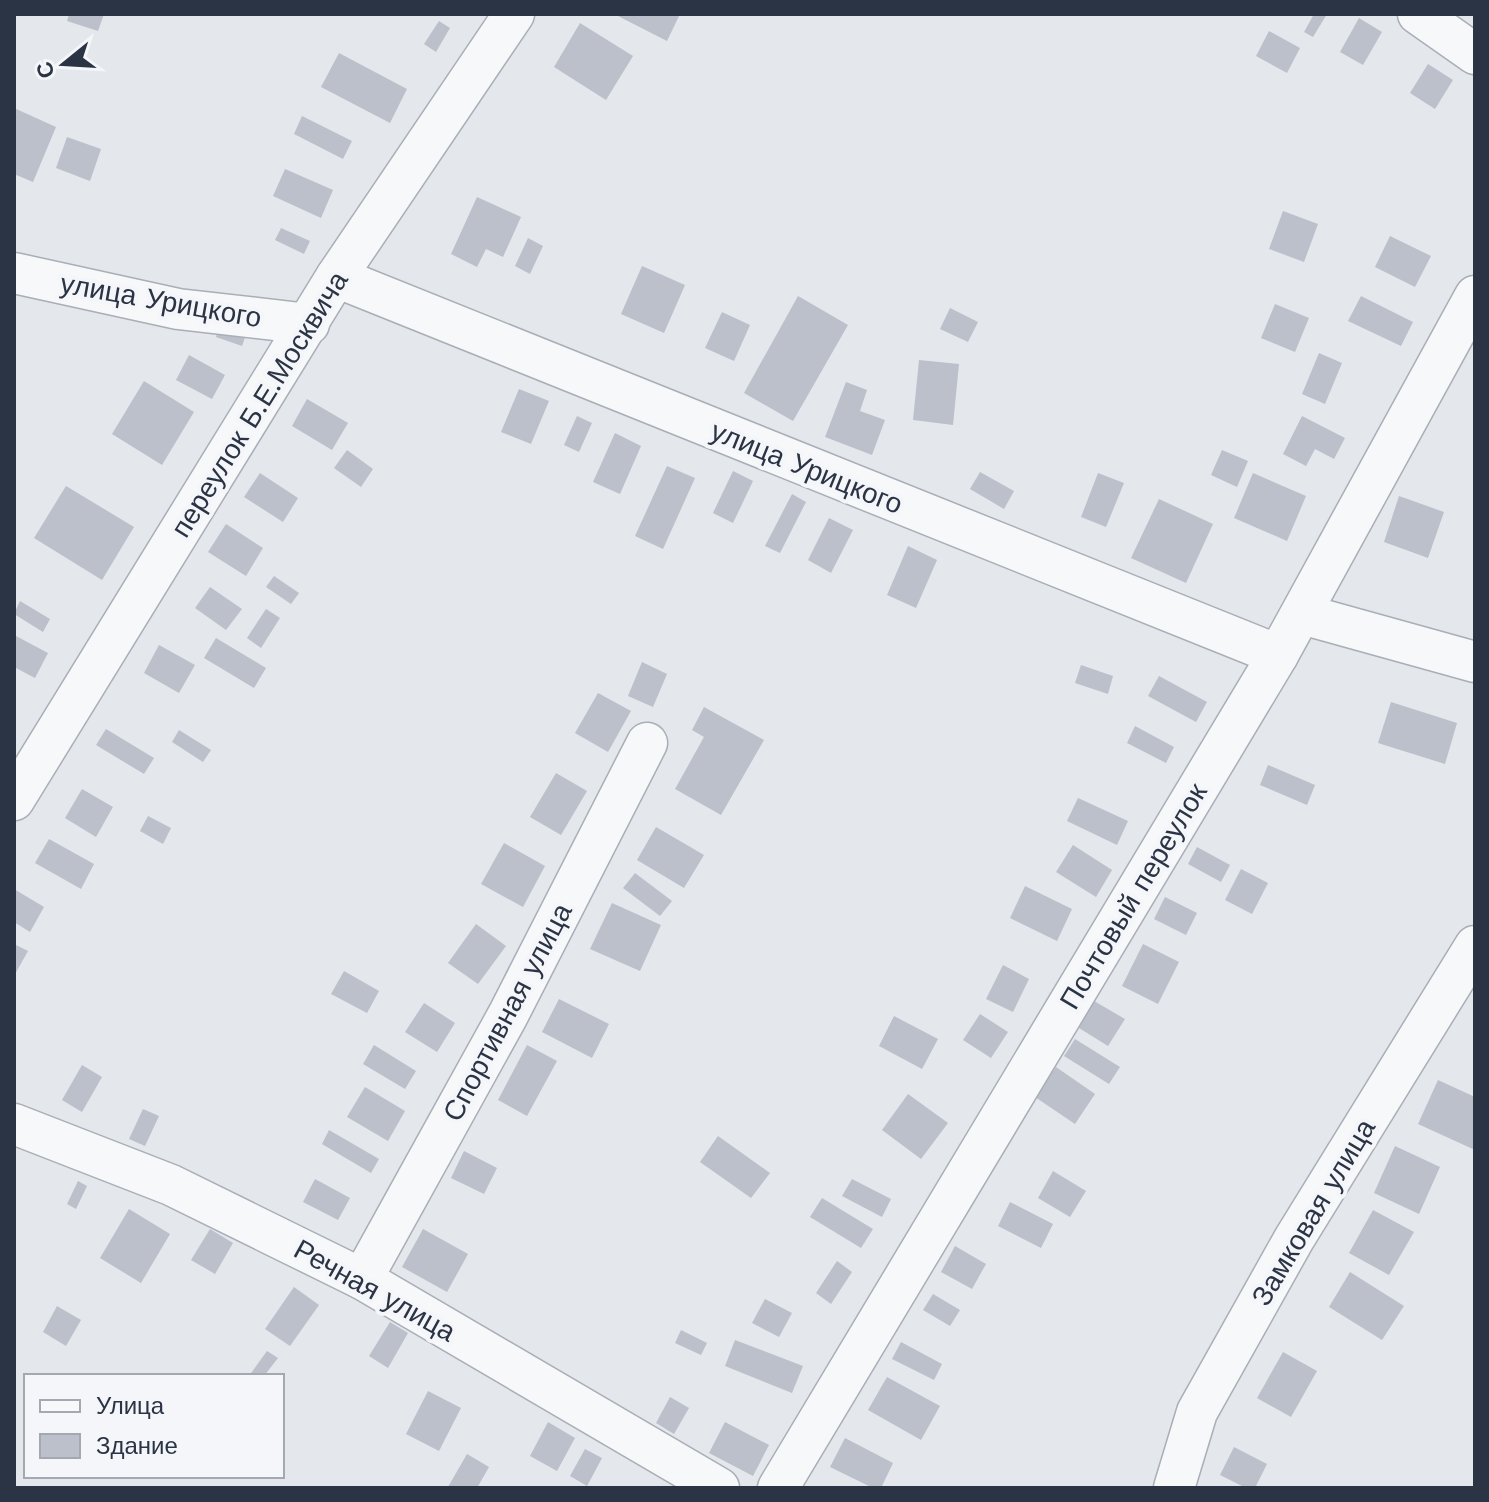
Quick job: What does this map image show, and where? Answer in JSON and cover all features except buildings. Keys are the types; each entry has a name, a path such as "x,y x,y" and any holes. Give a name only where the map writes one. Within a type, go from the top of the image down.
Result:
{"street":[{"name":"переулок Б.Е.Москвича","path":"14,800 336,277 514,14"},
{"path":"1418,14 1475,54"},
{"name":"улица Урицкого","path":"14,273 178,309 309,324"},
{"name":"улица Урицкого","path":"336,277 1278,655"},
{"name":"Почтовый переулок","path":"778,1488 1302,614 1475,296"},
{"path":"1302,614 1475,662"},
{"name":"Спортивная улица","path":"362,1279 508,1015 647,743"},
{"name":"Замковая улица","path":"1174,1488 1197,1412 1294,1239 1475,946"},
{"name":"Речная улица","path":"14,1124 171,1185 362,1279 719,1488"}]}
